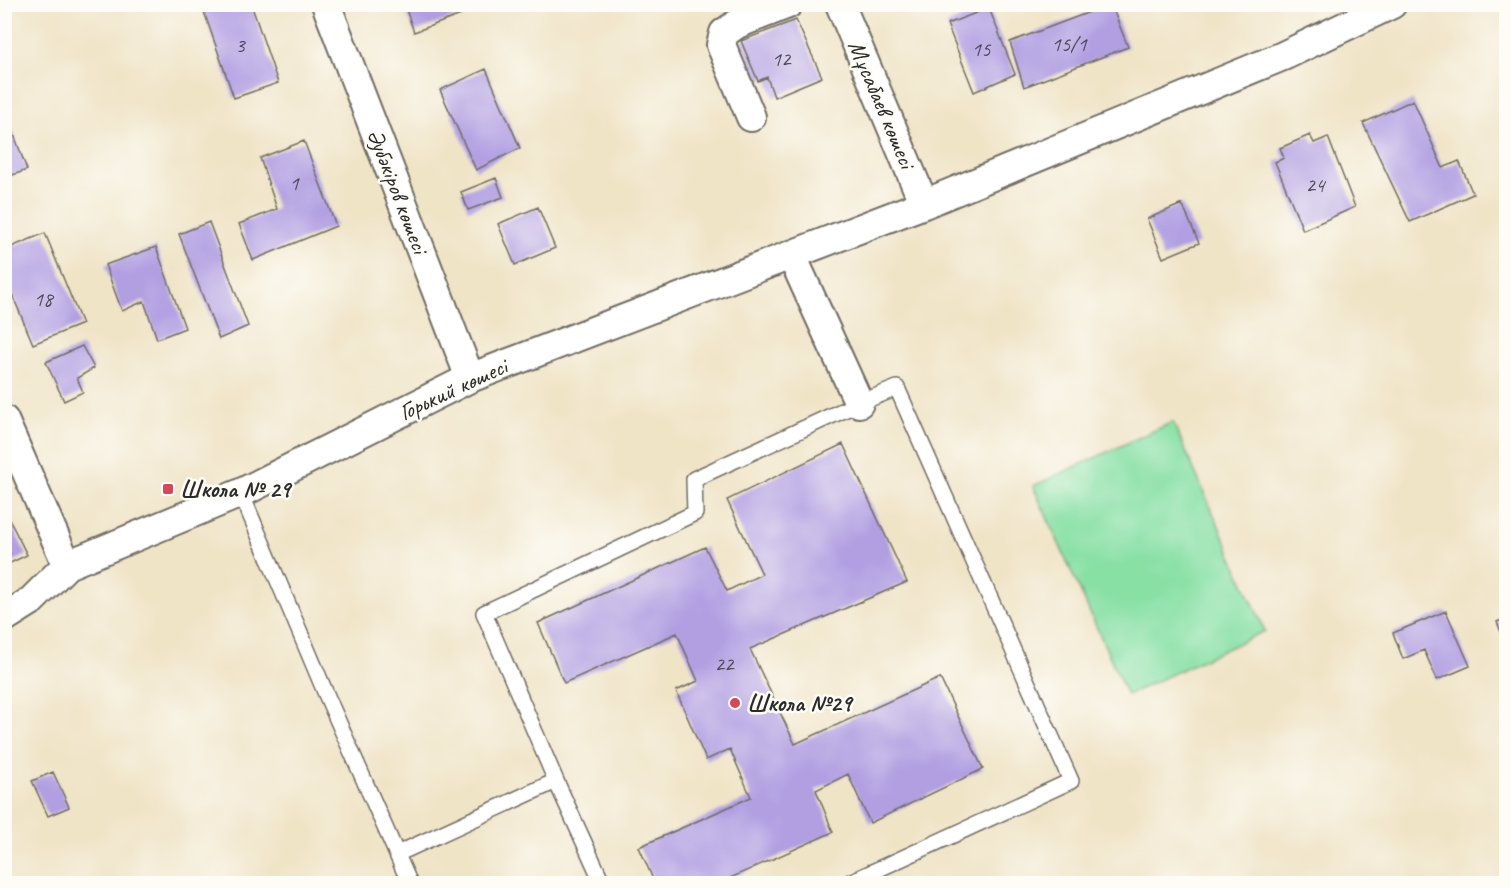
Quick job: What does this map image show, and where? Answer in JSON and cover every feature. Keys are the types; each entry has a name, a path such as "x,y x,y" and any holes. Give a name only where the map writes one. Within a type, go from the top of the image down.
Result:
{"street":[{"name":"Әубәкіров көшесі","path":"326,4 470,378"},
{"path":"751,117 721,45 724,33 736,24 788,4"},
{"name":"Мұсабаев көшесі","path":"840,4 924,204"},
{"name":"Горький көшесі","path":"4,618 31,601 67,565 241,494 470,378 924,204 1283,56 1367,11 1392,4"},
{"path":"792,256 859,403"},
{"path":"4,420 67,565"}],"lane":[{"path":"603,884 484,613 695,513 694,479 859,403 897,388 1071,781 846,884"},
{"path":"241,494 410,884"},
{"path":"397,854 556,781"}],"green space":[{"path":"1173,422 1265,631 1127,695 1033,486"}],"building":[{"path":"251,4 278,83 234,98 202,6"},
{"path":"404,4 457,4 461,15 414,32"},
{"path":"1111,4 1128,47 1024,87 1010,42"},
{"path":"989,8 1015,74 974,92 947,24"},
{"path":"796,20 822,77 774,97 767,77 758,81 741,41"},
{"path":"486,69 520,148 476,170 440,90"},
{"path":"1413,100 1443,168 1459,161 1473,194 1410,222 1363,123"},
{"path":"4,107 27,170 4,178"},
{"path":"1310,135 1314,143 1328,137 1355,207 1303,230 1275,162 1284,158 1280,148"},
{"path":"304,141 336,226 253,260 239,224 277,209 260,158"},
{"path":"496,178 503,197 468,210 461,192"},
{"path":"1182,204 1199,243 1163,258 1147,219"},
{"path":"538,207 555,248 515,265 498,224"},
{"path":"209,222 248,326 219,339 179,234"},
{"path":"45,233 82,324 33,344 4,275 4,250"},
{"path":"156,247 185,328 157,339 144,301 122,311 105,265"},
{"path":"82,346 94,368 77,378 83,392 64,401 46,362"},
{"path":"843,444 907,582 750,649 795,744 940,678 983,769 870,823 848,774 816,790 833,832 717,884 655,884 639,847 751,797 730,749 706,760 676,691 698,681 677,633 564,683 538,623 705,547 727,591 762,574 727,500"},
{"path":"4,509 27,555 4,566"},
{"path":"1446,611 1470,666 1437,680 1424,650 1403,659 1393,633"},
{"path":"1506,618 1506,644 1497,622"},
{"path":"53,772 69,807 48,816 32,781"}],"place":[{"name":"Школа № 29","path":"168,489"},
{"name":"Школа №29","path":"735,703"}]}
